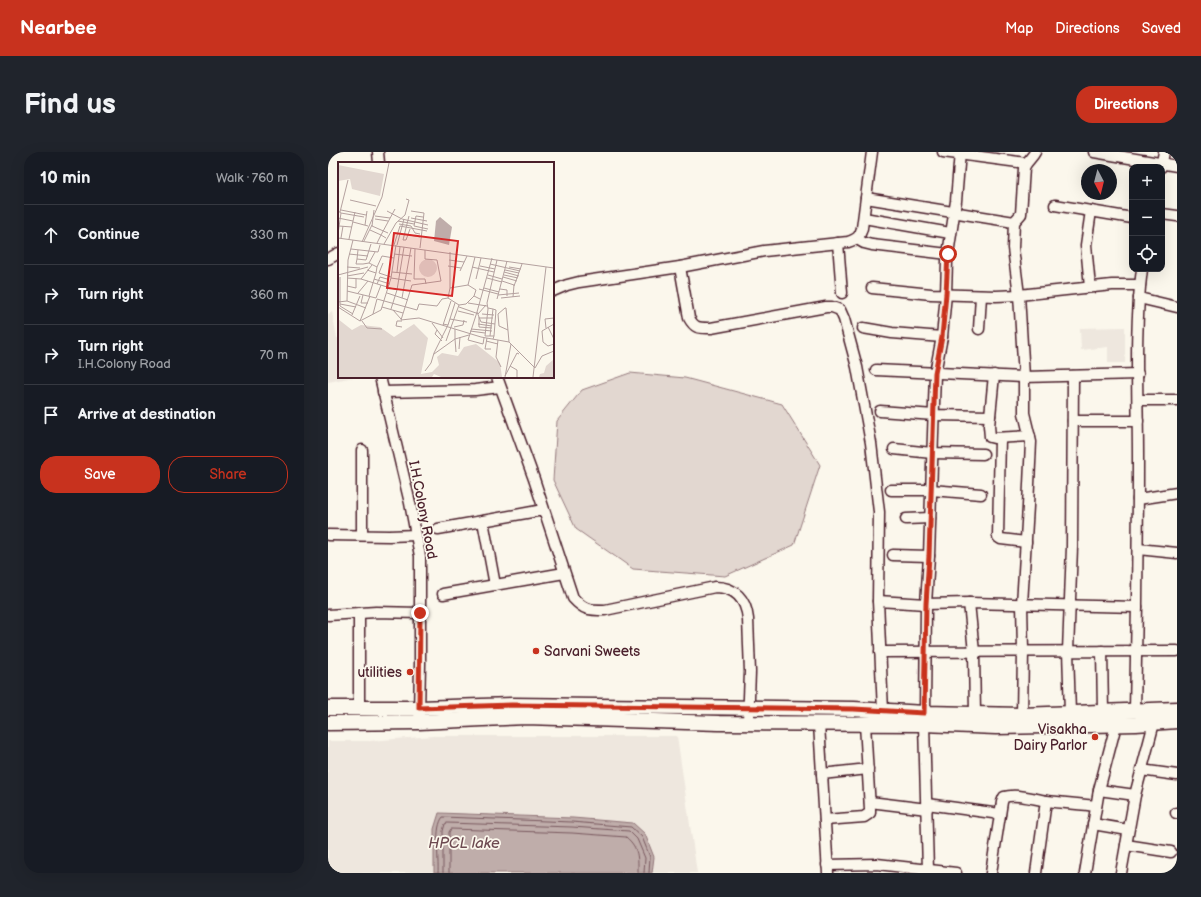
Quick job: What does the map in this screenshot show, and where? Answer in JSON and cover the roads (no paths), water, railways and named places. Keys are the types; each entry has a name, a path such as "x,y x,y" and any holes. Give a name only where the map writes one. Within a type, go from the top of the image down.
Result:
{"main road":[{"path":"328,723 512,705 882,711 924,719 1024,727 1177,722"},
{"path":"328,708 359,708 419,715 819,724 865,724 975,714 1070,713 1177,709"}],"street":[{"path":"378,152 380,162"},
{"path":"554,291 568,284 579,282 680,267 764,251 848,242 857,239 861,235 864,218 872,152"},
{"path":"943,152 960,153 1026,164"},
{"path":"1022,714 1022,604 1030,463 1030,436 1024,413 1024,376 1019,295 1013,248 1014,222 1021,214 1026,164 1035,152"},
{"path":"1094,152 1156,164"},
{"path":"1161,164 1164,152"},
{"path":"925,871 927,807 924,719 926,604 935,373 942,337 950,233 954,212 960,153"},
{"path":"1165,165 1177,166"},
{"path":"866,198 1014,222"},
{"path":"1055,205 1129,217"},
{"path":"1090,287 1086,245 1091,211"},
{"path":"1165,214 1177,216"},
{"path":"864,218 950,233"},
{"path":"857,239 872,245 948,254"},
{"path":"838,243 842,293"},
{"path":"328,259 338,254"},
{"path":"680,267 689,318 693,325 699,328 711,328 826,307 832,307 840,310 844,319 856,367 871,443 879,512 878,601 882,711"},
{"path":"1135,711 1138,549 1139,298 1142,272"},
{"path":"872,288 931,294 981,296 1019,295 1112,285 1140,285"},
{"path":"979,329 981,296"},
{"path":"1139,298 1177,307"},
{"path":"864,328 892,333 942,337"},
{"path":"876,370 1024,376 1138,374"},
{"path":"994,375 990,416 990,437 1000,438 1030,436"},
{"path":"1070,713 1068,651 1073,376"},
{"name":"I.H.Colony Road","path":"380,378 410,503 420,556 419,715"},
{"path":"383,392 474,390 499,382 534,479 573,598 581,606 590,610 605,610 715,587 728,589 741,597 747,611 748,619 750,672 748,723"},
{"path":"1138,400 1177,400"},
{"path":"880,410 934,415 990,416"},
{"path":"1073,421 1138,421"},
{"path":"1000,438 998,536 1001,539 1026,542"},
{"path":"894,449 932,453 983,454"},
{"path":"362,450 362,535"},
{"path":"891,490 931,490 981,494"},
{"path":"1138,499 1177,493"},
{"path":"438,529 543,510"},
{"path":"906,519 930,518"},
{"path":"483,521 495,585"},
{"path":"328,535 416,535"},
{"path":"1138,549 1177,553"},
{"path":"893,555 929,556"},
{"path":"443,594 564,573"},
{"path":"878,601 926,604 969,603 1136,607"},
{"path":"969,603 974,652 975,714"},
{"path":"328,615 359,613 420,613"},
{"path":"359,613 359,708"},
{"path":"1102,651 1103,712"},
{"path":"880,652 1177,651"},
{"path":"1121,873 1135,795 1154,723"},
{"path":"819,724 828,869 877,864 891,869 956,873"},
{"path":"825,820 867,816 870,813 865,724"},
{"path":"1085,873 1099,790 1116,725"},
{"path":"822,774 868,769"},
{"path":"1141,770 1177,776"},
{"path":"1099,790 1135,795"},
{"path":"991,873 1004,797 1009,795 1046,801 1096,806"},
{"path":"1036,873 1046,801"},
{"path":"870,802 1000,814"},
{"path":"1093,824 1128,830"},
{"path":"1126,845 1171,852"}],"water":[{"name":"HPCL lake","path":"439,813 573,818 633,823 645,834 654,857 652,873 434,873 434,829"}],"place":[{"name":"Sarvani Sweets","path":"536,651"},
{"name":"utilities","path":"410,672"},
{"name":"Visakha Dairy Parlor","path":"1095,737"}]}
